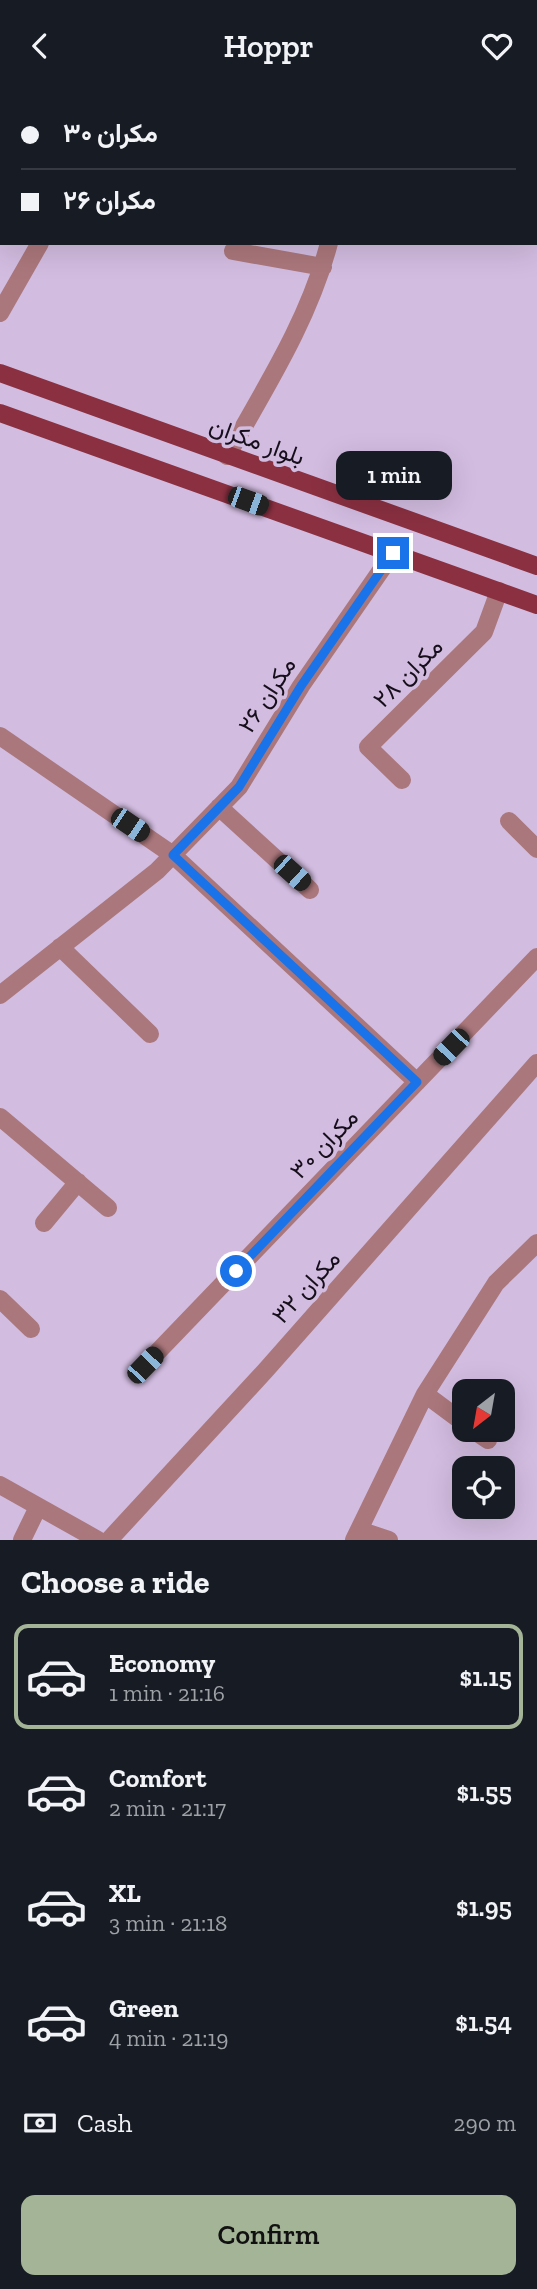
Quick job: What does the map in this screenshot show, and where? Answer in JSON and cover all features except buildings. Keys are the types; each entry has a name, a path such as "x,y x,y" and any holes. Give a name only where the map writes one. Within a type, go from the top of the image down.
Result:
{"main road":[{"name":"بلوار مکران","path":"0,373 537,566"},
{"path":"0,413 537,605"}],"street":[{"path":"0,313 39,245"},
{"path":"228,456 294,336 323,267 328,245"},
{"path":"233,251 323,267"},
{"name":"مکران ۲۶","path":"0,995 158,871 239,787 301,686 393,553"},
{"name":"مکران ۲۸","path":"402,780 368,747 484,632 499,591"},
{"path":"0,736 173,855 417,1082"},
{"path":"219,807 310,890"},
{"path":"509,821 537,849"},
{"path":"60,947 150,1034"},
{"name":"مکران ۳۰","path":"145,1365 537,957"},
{"name":"مکران ۳۲","path":"109,1540 265,1371 537,1063"},
{"path":"0,1117 108,1208"},
{"path":"44,1223 78,1182"},
{"path":"388,1540 356,1535 425,1394 496,1283 537,1243"},
{"path":"0,1299 31,1329"},
{"path":"425,1394 452,1414"},
{"path":"0,1485 98,1540"},
{"path":"22,1540 38,1507"}],"route":[{"path":"236,1271 417,1082 173,855 239,787 301,686 393,553"}]}
